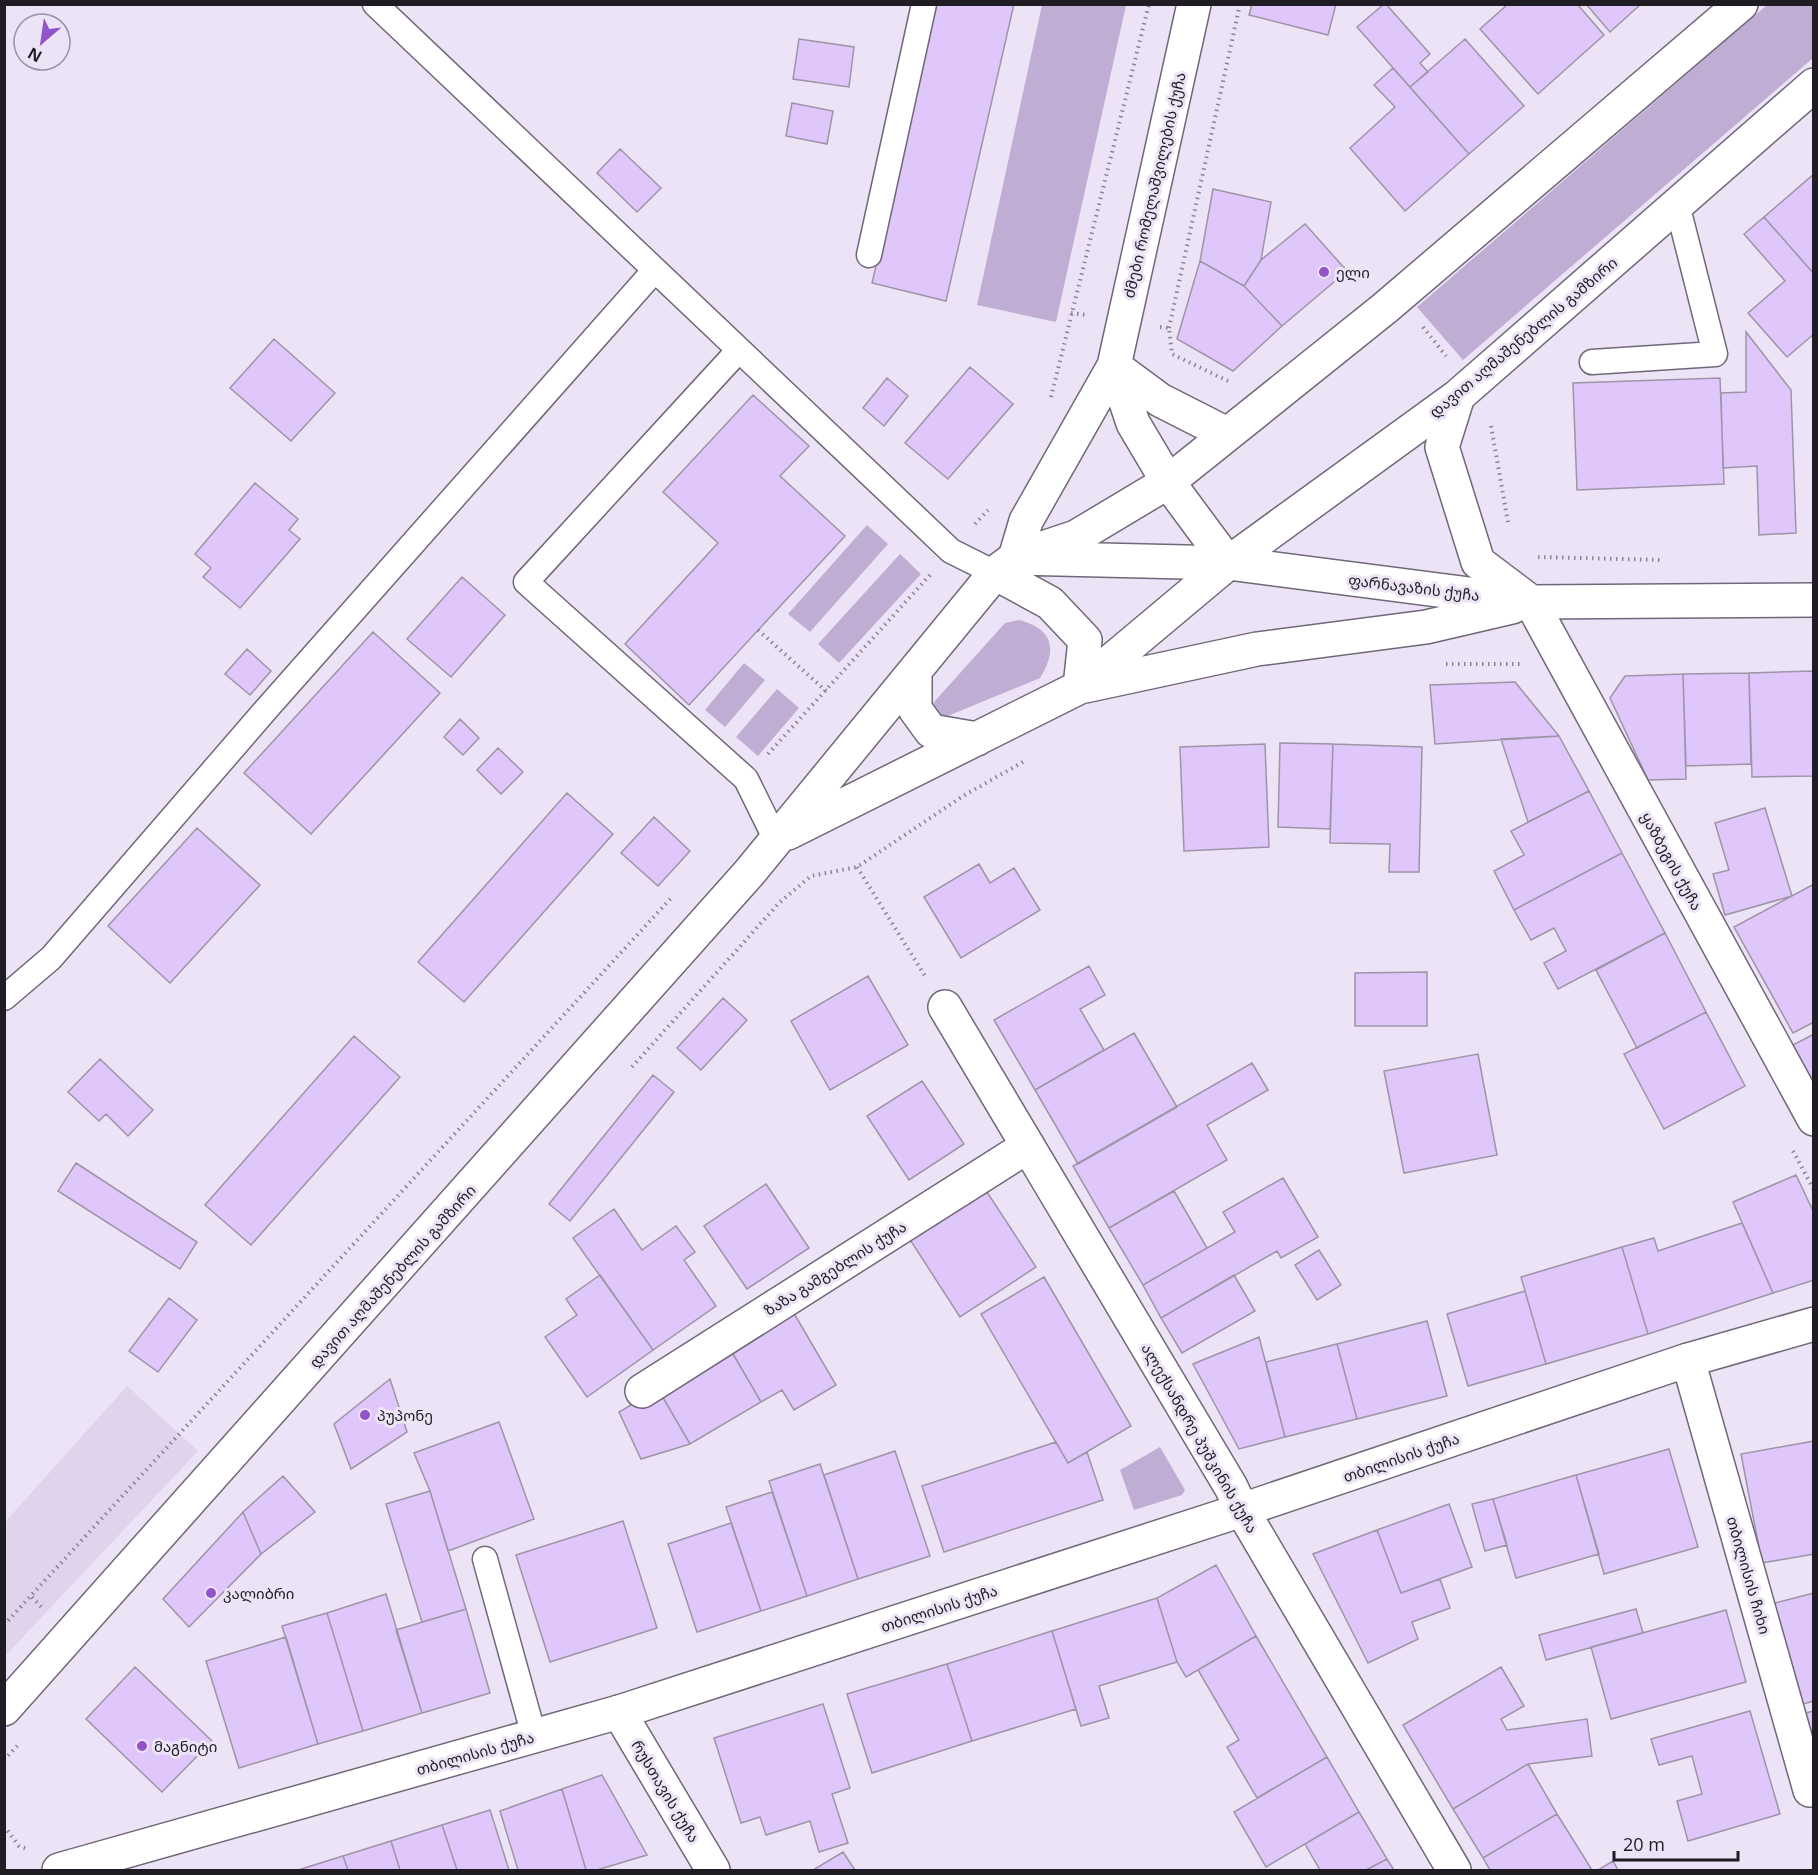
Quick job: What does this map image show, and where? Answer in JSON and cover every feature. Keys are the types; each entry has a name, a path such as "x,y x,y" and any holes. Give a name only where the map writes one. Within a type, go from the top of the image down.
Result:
{"main road":[{"name":"ძმები რომელაშვილების ქუჩა","path":"1005,565 1026,521 1114,366 1194,4"},
{"path":"1080,687 1085,640 1050,603 1005,565 1076,537 1168,482 1398,297 1741,4"},
{"name":"დავით აღმაშენებლის გამზირი","path":"776,840 1080,687 1228,563 1464,390 1814,85"},
{"name":"ძმები რომელაშვილების ქუჩა","path":"1114,366 1133,423 1168,482 1228,563"},
{"path":"1114,366 1160,400 1227,434"},
{"path":"1464,390 1442,447 1478,562 1531,602"},
{"name":"ფარნავაზის ქუჩა","path":"1005,565 1228,563 1531,602 1814,600"},
{"name":"დავით აღმაშენებლის გამზირი","path":"4,1709 749,873 915,670 1005,565"},
{"name":"დავით აღმაშენებლის გამზირი","path":"1080,687 1257,649 1426,627 1531,602"},
{"name":"ყაზბეგის ქუჩა","path":"1531,602 1814,1119"},
{"path":"915,670 915,709 931,731 977,739"},
{"name":"ალექსანდრე პუშკინის ქუჩა","path":"945,1007 1231,1487 1242,1510 1454,1870"},
{"name":"ზაზა გამგებლის ქუჩა","path":"642,1391 1028,1146"},
{"name":"თბილისის ქუჩა","path":"58,1870 619,1712 1242,1510 1688,1360 1814,1324"},
{"name":"თბილისის ჩიხი","path":"1688,1360 1810,1791"},
{"name":"რუსთავის ქუჩა","path":"619,1712 713,1870"}],"lane":[{"path":"375,4 951,551 1005,565"},
{"path":"869,255 924,4"},
{"path":"1592,362 1715,354 1677,204"},
{"path":"4,998 51,958 270,705 654,271"},
{"path":"739,350 526,582 746,779 776,840"},
{"path":"485,1559 534,1736"}],"path":[{"path":"1050,400 1149,4"},
{"path":"1237,385 1172,354 1169,328 1240,4"},
{"path":"1398,297 1464,390 1487,404 1510,533"},
{"path":"1071,313 1169,328"},
{"path":"746,779 990,507"},
{"path":"1526,557 1670,560"},
{"path":"758,630 826,691"},
{"path":"1443,664 1534,664"},
{"path":"945,1007 857,867 963,796 1032,756"},
{"path":"4,1625 673,897"},
{"path":"1791,1148 1814,1190"}],"shaded area":[{"path":"1042,5 1126,5 1056,322 977,305"},
{"path":"1767,5 1813,5 1813,58 1463,360 1417,307"},
{"path":"867,525 888,544 810,632 788,614"},
{"path":"900,554 921,574 839,663 818,644"},
{"path":"1019,620 1039,629 1049,642 1049,658 1040,678 943,718 931,709 934,702 1005,623"},
{"path":"744,663 765,680 725,727 705,710"},
{"path":"777,689 799,708 758,756 736,737"},
{"path":"127,1386 198,1451 5,1656 5,1522"},
{"path":"1160,1447 1185,1490 1182,1495 1134,1510 1120,1470"}],"building":[{"path":"936,4 1014,4 946,301 872,283"},
{"path":"1252,4 1336,4 1328,35 1249,15"},
{"path":"1384,4 1430,54 1420,63 1428,72 1410,87 1357,27"},
{"path":"1508,4 1577,4 1604,35 1538,94 1480,29"},
{"path":"1586,4 1641,4 1610,32"},
{"path":"799,39 854,47 849,87 793,79"},
{"path":"1465,39 1524,106 1469,154 1410,87"},
{"path":"1393,68 1469,154 1405,211 1350,148 1395,107 1374,85"},
{"path":"792,103 833,111 827,144 786,136"},
{"path":"620,149 661,188 637,212 597,173"},
{"path":"1814,174 1814,274 1764,217"},
{"path":"1213,189 1271,202 1261,260 1244,286 1200,261"},
{"path":"1764,217 1814,274 1814,334 1787,357 1748,313 1785,281 1744,234"},
{"path":"1305,224 1347,271 1282,326 1244,286 1261,260"},
{"path":"1200,261 1244,286 1282,326 1233,371 1177,339"},
{"path":"1746,332 1791,390 1796,533 1759,535 1757,466 1723,468 1721,393 1746,392"},
{"path":"274,339 335,393 291,441 230,388"},
{"path":"970,367 1013,404 948,479 905,443"},
{"path":"887,378 908,396 884,426 863,408"},
{"path":"1720,378 1724,484 1577,490 1573,383"},
{"path":"753,395 809,446 780,476 845,536 689,705 625,644 718,543 663,492"},
{"path":"255,483 298,519 289,530 300,539 240,608 203,577 211,568 195,554"},
{"path":"462,577 505,615 451,677 407,639"},
{"path":"373,632 440,693 311,834 244,773"},
{"path":"247,649 271,671 250,695 225,674"},
{"path":"1814,671 1814,776 1752,777 1749,673"},
{"path":"1749,673 1751,764 1686,766 1683,674"},
{"path":"1683,674 1686,779 1648,780 1610,698 1625,676"},
{"path":"1515,682 1559,736 1435,744 1430,685"},
{"path":"460,719 479,738 463,755 444,737"},
{"path":"1559,736 1589,791 1528,822 1501,739"},
{"path":"1280,743 1333,744 1330,829 1278,827"},
{"path":"1265,744 1269,847 1184,851 1180,747"},
{"path":"1333,744 1422,747 1419,872 1389,872 1390,844 1330,843"},
{"path":"498,748 523,772 501,794 477,770"},
{"path":"1589,791 1622,853 1514,910 1494,871 1524,855 1511,831"},
{"path":"567,793 613,834 464,1002 418,962"},
{"path":"1765,808 1792,896 1725,915 1713,874 1729,870 1715,823"},
{"path":"654,817 690,851 658,886 621,853"},
{"path":"197,828 260,885 170,983 108,926"},
{"path":"1622,853 1665,933 1558,989 1544,963 1566,951 1554,928 1531,940 1514,910"},
{"path":"979,864 990,883 1014,868 1040,910 961,958 924,897"},
{"path":"1814,884 1814,1022 1793,1033 1734,927"},
{"path":"1665,933 1706,1012 1637,1048 1596,970"},
{"path":"1089,966 1105,995 1080,1009 1104,1050 1035,1090 994,1020"},
{"path":"1427,972 1427,1026 1355,1026 1355,973"},
{"path":"868,976 908,1045 830,1090 791,1021"},
{"path":"723,998 747,1020 701,1070 677,1048"},
{"path":"1706,1012 1745,1086 1664,1129 1624,1054"},
{"path":"1134,1033 1177,1107 1078,1164 1035,1090"},
{"path":"1814,1034 1814,1087 1791,1046"},
{"path":"354,1036 400,1077 251,1245 205,1205"},
{"path":"1478,1054 1497,1155 1404,1173 1384,1071"},
{"path":"100,1059 153,1110 128,1136 106,1114 99,1121 68,1092"},
{"path":"1252,1063 1268,1090 1207,1125 1227,1160 1109,1228 1073,1166"},
{"path":"653,1075 674,1092 570,1221 549,1204"},
{"path":"922,1081 964,1144 909,1180 867,1116"},
{"path":"76,1163 197,1242 180,1269 58,1191"},
{"path":"1796,1175 1814,1213 1814,1280 1773,1293 1733,1202"},
{"path":"1283,1178 1318,1237 1281,1258 1277,1251 1161,1318 1143,1285 1235,1232 1223,1212"},
{"path":"766,1184 809,1248 747,1289 704,1226"},
{"path":"983,1186 1036,1267 960,1317 907,1235"},
{"path":"1174,1191 1207,1248 1143,1285 1109,1228"},
{"path":"614,1209 642,1250 676,1226 695,1252 684,1260 716,1306 653,1350 573,1238"},
{"path":"1742,1223 1773,1293 1648,1334 1622,1247 1654,1238 1658,1251"},
{"path":"1622,1247 1648,1334 1546,1364 1521,1277"},
{"path":"1319,1250 1341,1285 1317,1300 1295,1265"},
{"path":"600,1275 653,1350 587,1397 545,1337 577,1315 566,1299"},
{"path":"1234,1275 1255,1311 1182,1353 1161,1318"},
{"path":"1044,1277 1131,1426 1068,1463 981,1314"},
{"path":"1525,1291 1546,1364 1468,1386 1447,1314"},
{"path":"169,1298 197,1320 158,1372 129,1351"},
{"path":"792,1310 836,1385 794,1410 782,1390 761,1402 729,1347"},
{"path":"1427,1321 1447,1396 1357,1419 1337,1344"},
{"path":"1259,1337 1285,1437 1239,1449 1193,1364"},
{"path":"1337,1344 1357,1419 1285,1437 1266,1362"},
{"path":"729,1347 761,1402 690,1444 658,1389"},
{"path":"390,1379 407,1432 351,1469 334,1424"},
{"path":"658,1389 690,1444 641,1459 619,1412"},
{"path":"499,1422 534,1519 448,1551 430,1491 414,1453"},
{"path":"1814,1441 1814,1554 1762,1563 1741,1454"},
{"path":"1056,1442 1068,1463 1087,1452 1103,1500 944,1552 922,1486"},
{"path":"1669,1449 1698,1547 1604,1574 1576,1475"},
{"path":"895,1451 930,1556 858,1579 824,1475"},
{"path":"820,1464 858,1579 807,1596 769,1481"},
{"path":"1576,1475 1599,1554 1516,1578 1493,1499"},
{"path":"283,1476 315,1512 261,1554 243,1512"},
{"path":"430,1491 466,1609 422,1622 386,1504"},
{"path":"772,1492 807,1596 761,1611 726,1507"},
{"path":"1493,1499 1507,1545 1485,1551 1472,1504"},
{"path":"1449,1504 1472,1567 1401,1593 1377,1530"},
{"path":"243,1512 261,1554 189,1627 163,1599"},
{"path":"623,1521 657,1628 550,1662 516,1555"},
{"path":"731,1523 761,1611 697,1632 668,1544"},
{"path":"1377,1530 1401,1593 1440,1579 1450,1608 1412,1622 1418,1639 1368,1663 1313,1554"},
{"path":"1216,1565 1256,1636 1186,1677 1177,1662 1157,1598"},
{"path":"1814,1593 1814,1701 1796,1706 1771,1604"},
{"path":"386,1594 422,1713 363,1731 327,1613"},
{"path":"1157,1598 1177,1662 1099,1686 1109,1718 1081,1726 1052,1631"},
{"path":"466,1609 490,1693 422,1713 396,1630"},
{"path":"1636,1609 1643,1633 1546,1660 1539,1635"},
{"path":"1726,1610 1746,1682 1611,1719 1591,1647"},
{"path":"327,1613 363,1731 318,1744 282,1626"},
{"path":"1052,1631 1076,1709 972,1741 947,1664"},
{"path":"1256,1636 1327,1757 1257,1798 1227,1747 1239,1740 1198,1670"},
{"path":"286,1637 318,1744 239,1768 206,1661"},
{"path":"947,1664 972,1741 872,1773 847,1694"},
{"path":"135,1667 212,1741 162,1792 86,1719"},
{"path":"1501,1667 1524,1706 1501,1719 1507,1730 1587,1719 1592,1756 1528,1764 1453,1809 1403,1725"},
{"path":"823,1704 850,1788 832,1794 848,1843 819,1852 810,1821 766,1835 760,1817 741,1823 714,1738"},
{"path":"1750,1711 1780,1814 1688,1841 1677,1801 1702,1794 1692,1756 1659,1765 1651,1739"},
{"path":"1814,1711 1814,1761 1801,1714"},
{"path":"1327,1757 1359,1812 1266,1867 1234,1812"},
{"path":"1528,1764 1557,1814 1483,1858 1453,1809"},
{"path":"602,1775 647,1855 597,1870 586,1870 562,1789"},
{"path":"562,1789 586,1870 518,1870 500,1811"},
{"path":"490,1810 509,1870 457,1870 442,1825"},
{"path":"1359,1812 1387,1859 1366,1870 1320,1870 1305,1844"},
{"path":"1557,1814 1592,1870 1490,1870 1483,1858"},
{"path":"442,1825 457,1870 400,1870 391,1841"},
{"path":"391,1841 400,1870 348,1870 343,1856"},
{"path":"843,1852 855,1870 813,1870"},
{"path":"343,1856 348,1870 298,1870"},
{"path":"1387,1859 1394,1870 1366,1870"},
{"path":"1613,1861 1618,1870 1598,1870"}],"place":[{"name":"ელი","path":"1324,272"},
{"name":"პუპონე","path":"365,1415"},
{"name":"კალიბრი","path":"211,1593"},
{"name":"მაგნიტი","path":"142,1746"}]}
